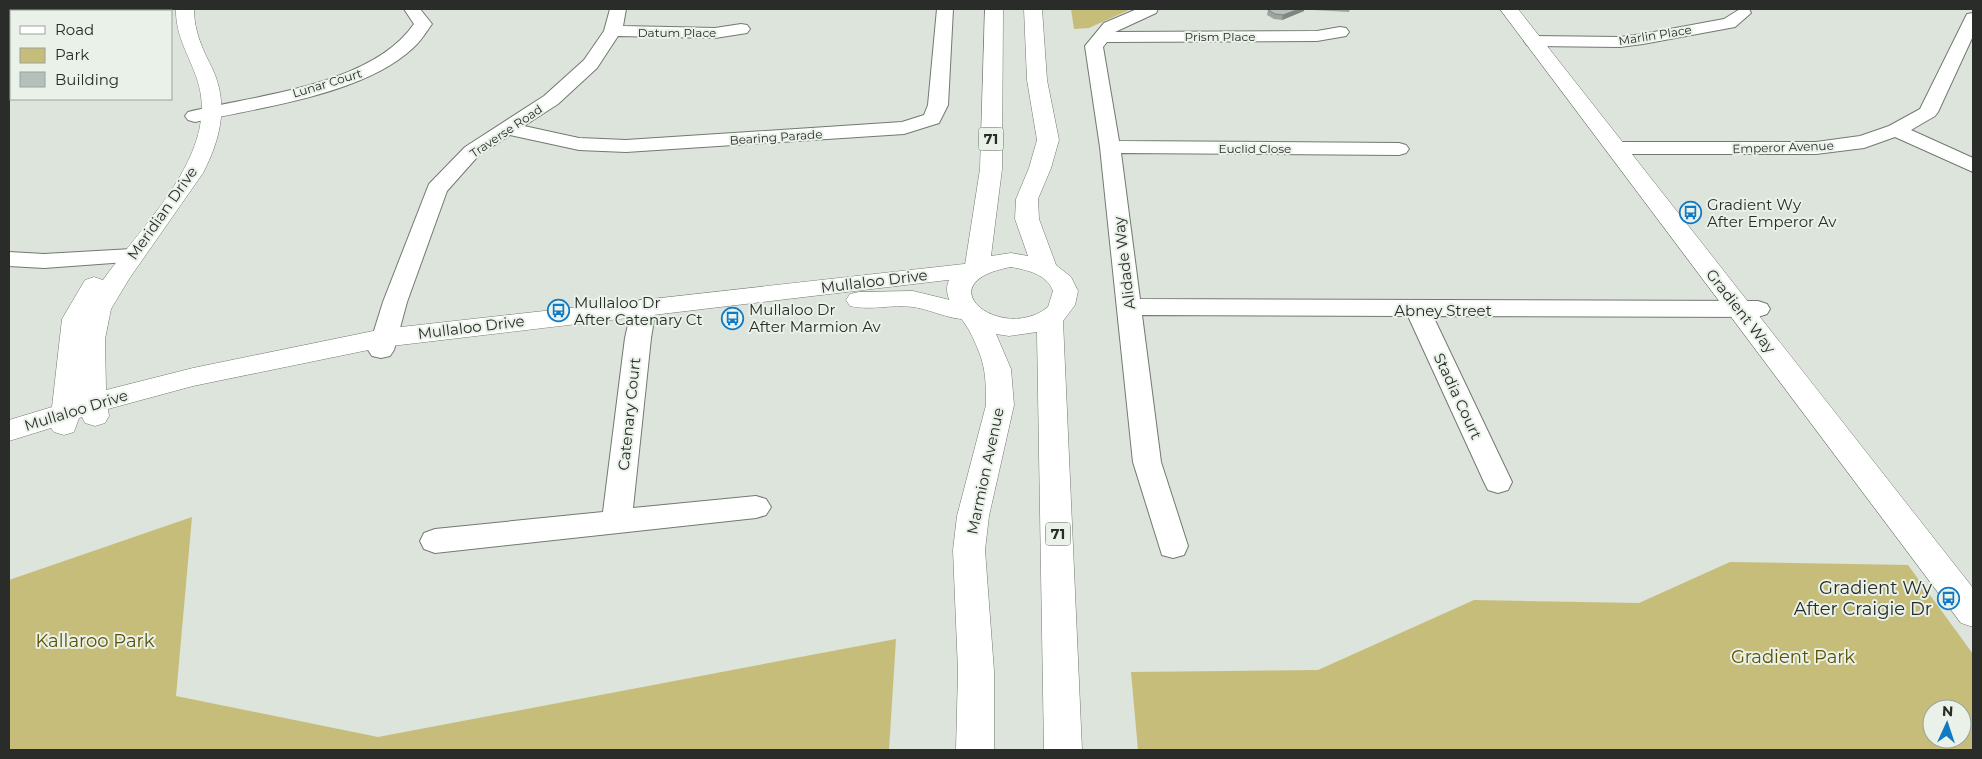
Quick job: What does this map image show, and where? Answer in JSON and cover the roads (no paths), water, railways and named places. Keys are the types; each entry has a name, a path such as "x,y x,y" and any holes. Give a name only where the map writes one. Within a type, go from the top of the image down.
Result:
{"main road":[{"name":"Meridian Drive","path":"95,410 92,381 92,347 97,312 122,257 182,161 193,133 204,114 209,88 187,34 184,23 185,9"},
{"name":"71","path":"970,315 959,303 957,294 959,285 975,269 991,169 994,9"},
{"path":"1033,9 1037,80 1048,140 1040,168 1027,199 1027,219 1045,268"},
{"name":"Gradient Way","path":"1509,9 1540,41 1748,309 1973,613"},
{"name":"Gradient Way","path":"1522,9 1540,41"},
{"name":"Meridian Drive","path":"172,36 204,114"},
{"name":"Meridian Drive","path":"64,418 74,320 85,298 122,257"},
{"path":"970,315 991,325 1012,328 1039,323 1050,318 1062,306 1065,292 1059,279 1045,268 1035,264 1011,260 999,261 975,269"},
{"name":"Mullaloo Drive","path":"9,431 382,344 464,338 975,269"},
{"name":"Mullaloo Drive","path":"642,314 880,299 913,299 970,315"},
{"name":"Gradient Way","path":"1748,309 1973,583"},
{"name":"Marmion Avenue","path":"970,315 997,361 1000,394 1000,405 973,516 969,550 976,672 975,750"},
{"name":"71","path":"1050,318 1063,750"},
{"name":"Mullaloo Drive","path":"9,444 64,418"}],"street":[{"name":"Lunar Court","path":"204,114 281,97 371,69 406,46 424,24 412,9"},
{"name":"Traverse Road","path":"382,344 437,189 472,151 509,129 551,100 591,64 613,31 618,9"},
{"name":"Bearing Parade","path":"509,129 579,144 626,146 904,128 932,119 938,105 945,9"},
{"path":"1100,37 1110,27 1150,9"},
{"path":"1966,9 1973,11"},
{"name":"Marlin Place","path":"1540,41 1620,42 1643,39 1729,23 1743,13"},
{"name":"Emperor Avenue","path":"1624,148 1816,148 1864,142 1896,130 1928,112 1973,18"},
{"name":"Datum Place","path":"613,31 715,33 741,29"},
{"name":"Prism Place","path":"1100,37 1316,36 1340,32"},
{"name":"Alidade Way","path":"1100,37 1094,46 1110,147 1147,462 1173,546"},
{"path":"1896,130 1973,166"},
{"name":"Euclid Close","path":"1110,147 1399,149"},
{"path":"9,259 44,261 122,257"},
{"name":"Abney Street","path":"1129,307 1418,310 1748,309"},
{"name":"Stadia Court","path":"1418,310 1498,482"},
{"name":"Catenary Court","path":"617,520 642,314"},
{"path":"435,541 617,520 756,507"}],"place":[{"name":"Gradient Wy After Emperor Av","path":"1691,213"},
{"name":"Mullaloo Dr After Catenary Ct","path":"558,311"},
{"name":"Mullaloo Dr After Marmion Av","path":"733,318"},
{"name":"Gradient Wy After Craigie Dr","path":"1948,598"}],"park label":[{"name":"Kallaroo Park","path":"95,641"},
{"name":"Gradient Park","path":"1793,657"}]}
